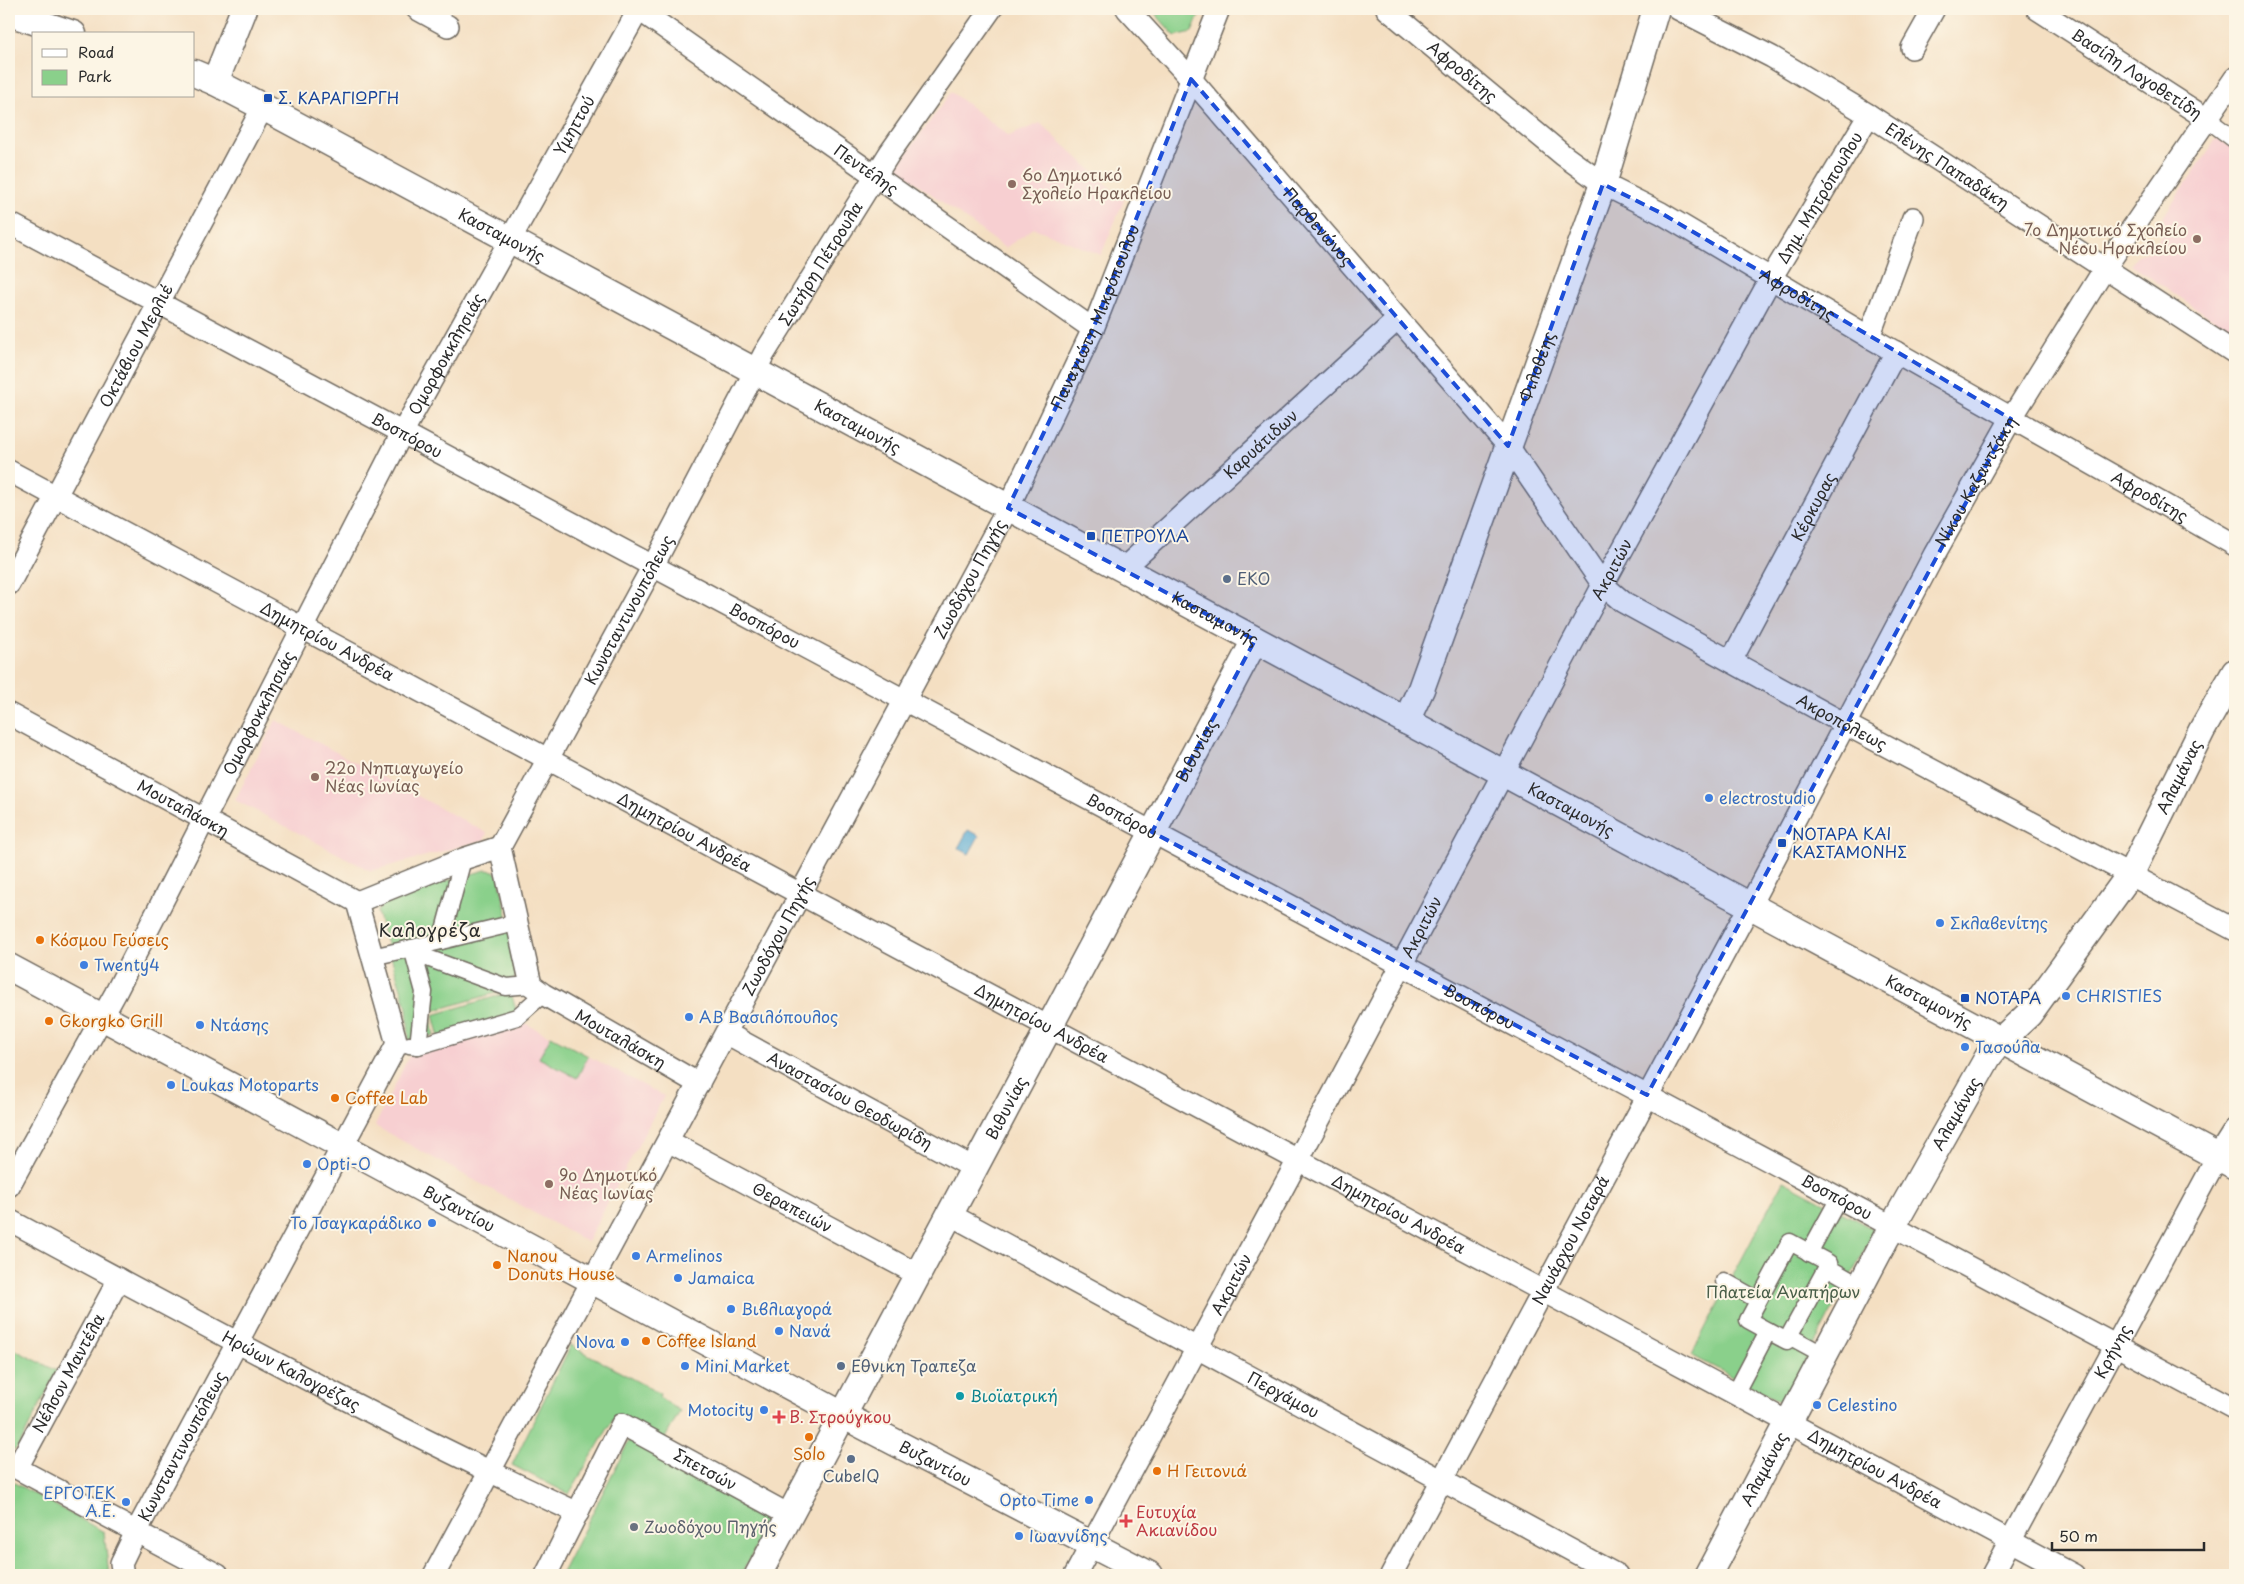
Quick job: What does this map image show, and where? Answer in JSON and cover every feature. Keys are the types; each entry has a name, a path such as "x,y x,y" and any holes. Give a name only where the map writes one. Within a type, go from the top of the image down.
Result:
{"street":[{"path":"204,78 244,9"},
{"path":"417,9 448,26"},
{"name":"Πεντέλης","path":"638,9 1093,329"},
{"name":"Υμηττού","path":"509,240 638,9"},
{"name":"Σωτήρη Πέτρουλα","path":"754,372 889,154 991,9"},
{"name":"Παρθενώνος","path":"1127,9 1191,79 1508,446"},
{"name":"Παναγιώτη Μικρόπουλου","path":"1008,508 1093,329 1219,9"},
{"name":"Αφροδίτης","path":"1387,9 1563,155 1603,184 1661,213 1770,280 2235,545"},
{"name":"Φιλοθέης","path":"1406,721 1421,689 1603,184 1656,9"},
{"name":"Ελένης Παπαδάκη","path":"1678,9 1772,57 1869,116 2235,353"},
{"path":"1912,48 1934,9"},
{"name":"Βασίλη Λογοθετίδη","path":"2037,9 2208,119 2235,140"},
{"path":"9,13 67,32"},
{"name":"Κασταμονής","path":"204,78 263,107 2227,1161"},
{"name":"Νίκου Καζαντζάκη","path":"1750,905 1934,555 2011,419 2105,268 2235,78"},
{"name":"Οκτάβιου Μερλιέ","path":"9,584 263,107"},
{"name":"Δημ. Μητρόπουλου","path":"1770,280 1869,116"},
{"path":"1869,337 1913,218"},
{"name":"Βοσπόρου","path":"9,223 2235,1409"},
{"name":"Ομορφοκκλησιάς","path":"9,1186 102,1017 205,820 402,433 509,240"},
{"name":"Ακριτών","path":"1075,1575 1603,585 1770,280"},
{"name":"Καρυάτιδων","path":"1123,569 1398,319"},
{"name":"Κέρκυρας","path":"1731,661 1896,352"},
{"name":"Κωνσταντινουπόλεως","path":"500,847 653,566 754,372"},
{"name":"Ακροπόλεως","path":"1508,446 1603,585 1622,602 1845,724 2131,873 2235,930"},
{"name":"Δημητρίου Ανδρέα","path":"9,471 2074,1575"},
{"name":"Ζωοδόχου Πηγής","path":"434,1575 594,1281 1008,508"},
{"name":"Βιθυνίας","path":"758,1575 1255,640"},
{"name":"Αλαμάνας","path":"1708,1575 1860,1286 1988,1057 2001,1040 2029,1014 2131,873 2202,730 2235,672"},
{"name":"Μουταλάσκη","path":"9,714 357,902"},
{"path":"500,847 516,922 537,990 517,1017 418,1046 397,1044 357,902 463,859 500,847"},
{"path":"441,940 463,859"},
{"name":"Ναυάρχου Νοταρά","path":"1391,1575 1646,1095 1750,905"},
{"path":"372,957 413,950 441,940 516,922"},
{"path":"413,950 506,987 537,990"},
{"path":"413,950 424,992 420,1014 418,1046"},
{"name":"Βυζαντίου","path":"9,967 842,1414 1150,1575"},
{"name":"Μουταλάσκη","path":"537,990 699,1084"},
{"name":"Αναστασίου Θεοδωρίδη","path":"726,1033 974,1168"},
{"name":"Κωνσταντινουπόλεως","path":"123,1575 121,1563 136,1532 397,1044"},
{"name":"Κρήνης","path":"1992,1575 2117,1346 2227,1161 2235,1129"},
{"name":"Θεραπειών","path":"668,1141 917,1274"},
{"path":"1809,1253 1839,1198"},
{"name":"Περγάμου","path":"949,1214 1197,1346 1442,1482 1617,1575"},
{"name":"Ηρώων Καλογρέζας","path":"9,1220 237,1344 490,1473 578,1513"},
{"path":"1790,1242 1809,1253 1829,1263 1787,1341 1748,1320 1790,1242"},
{"path":"1826,1267 1860,1286"},
{"name":"Νέλσον Μαντέλα","path":"13,1466 119,1279"},
{"path":"1724,1281 1758,1300"},
{"path":"1734,1394 1768,1331"},
{"path":"1789,1336 1824,1355"},
{"name":"Σπετσών","path":"578,1513 622,1424 789,1515"},
{"path":"13,1466 218,1575"},
{"path":"546,1575 578,1513"}],"highlighted area":[{"path":"1191,79 1508,446 1603,184 1661,213 2011,419 1647,1095 1152,832 1255,640 1008,508 1093,329"}],"shaded area":[{"name":"6ο Δημοτικό Σχολείο Ηρακλείου","path":"951,92 1009,136 1040,123 1124,200 1101,255 1034,228 1005,248 896,168"},
{"name":"7ο Δημοτικό Σχολείο Νέου Ηρακλείου","path":"2217,138 2235,150 2235,334 2131,265 2137,255 2153,251 2165,226 2163,217"},
{"name":"22ο Νηπιαγωγείο Νέας Ιωνίας","path":"276,720 487,833 484,840 371,871 235,800"},
{"name":"9ο Δημοτικό Νέας Ιωνίας","path":"519,1020 664,1096 587,1242 375,1126 408,1058 413,1053"}],"green space":[{"path":"1151,9 1202,9 1192,32 1175,36"},
{"path":"486,870 494,871 499,877 518,968 514,979 506,990 429,1012 434,1035 409,1041 407,1008 377,912 388,897"},
{"path":"511,992 517,1014 439,1037 433,1015"},
{"path":"551,1036 588,1056 577,1078 539,1058"},
{"name":"Πλατεία Αναπήρων","path":"1783,1181 1875,1230 1783,1403 1691,1355"},
{"path":"571,1345 660,1394 659,1397 680,1411 664,1440 616,1415 569,1494 512,1465"},
{"path":"9,1347 57,1371 19,1446 15,1450 9,1450"},
{"path":"630,1439 773,1514 741,1575 561,1575"},
{"path":"9,1480 104,1532 109,1575 9,1575"}],"water":[{"path":"968,830 979,836 969,854 958,848"}],"place":[{"name":"Σ. ΚΑΡΑΓΙΩΡΓΗ","path":"268,98"},
{"name":"6ο Δημοτικό Σχολείο Ηρακλείου","path":"1012,184"},
{"name":"7ο Δημοτικό Σχολείο Νέου Ηρακλείου","path":"2197,239"},
{"name":"ΠΕΤΡΟΥΛΑ","path":"1091,536"},
{"name":"EKO","path":"1227,579"},
{"name":"22ο Νηπιαγωγείο Νέας Ιωνίας","path":"315,777"},
{"name":"electrostudio","path":"1709,798"},
{"name":"ΝΟΤΑΡΑ ΚΑΙ ΚΑΣΤΑΜΟΝΗΣ","path":"1782,843"},
{"name":"Σκλαβενίτης","path":"1940,923"},
{"name":"Κόσμου Γεύσεις","path":"40,940"},
{"name":"Twenty4","path":"84,965"},
{"name":"CHRISTIES","path":"2066,996"},
{"name":"ΝΟΤΑΡΑ","path":"1965,998"},
{"name":"ΑΒ Βασιλόπουλος","path":"689,1017"},
{"name":"Gkorgko Grill","path":"49,1021"},
{"name":"Ντάσης","path":"200,1025"},
{"name":"Τασούλα","path":"1965,1047"},
{"name":"Loukas Motoparts","path":"171,1085"},
{"name":"Coffee Lab","path":"335,1098"},
{"name":"Opti-O","path":"307,1164"},
{"name":"9ο Δημοτικό Νέας Ιωνίας","path":"549,1184"},
{"name":"Το Τσαγκαράδικο","path":"432,1223"},
{"name":"Armelinos","path":"636,1256"},
{"name":"Nanou Donuts House","path":"497,1265"},
{"name":"Jamaica","path":"678,1278"},
{"name":"Βιβλιαγορά","path":"731,1309"},
{"name":"Νανά","path":"779,1331"},
{"name":"Coffee Island","path":"646,1341"},
{"name":"Nova","path":"625,1342"},
{"name":"Mini Market","path":"685,1366"},
{"name":"Εθνικη Τραπεζα","path":"841,1366"},
{"name":"Βιοϊατρική","path":"960,1396"},
{"name":"Celestino","path":"1817,1405"},
{"name":"Motocity","path":"764,1410"},
{"name":"Β. Στρούγκου","path":"779,1417"},
{"name":"Solo","path":"809,1437"},
{"name":"CubeIQ","path":"851,1459"},
{"name":"Η Γειτονιά","path":"1157,1471"},
{"name":"Opto Time","path":"1089,1500"},
{"name":"ΕΡΓΟΤΕΚ Α.Ε.","path":"126,1502"},
{"name":"Ευτυχία Ακιανίδου","path":"1126,1521"},
{"name":"Ζωοδόχου Πηγής","path":"634,1527"},
{"name":"Ιωαννίδης","path":"1019,1536"}],"district":[{"name":"Καλογρέζα","path":"430,931"}]}
